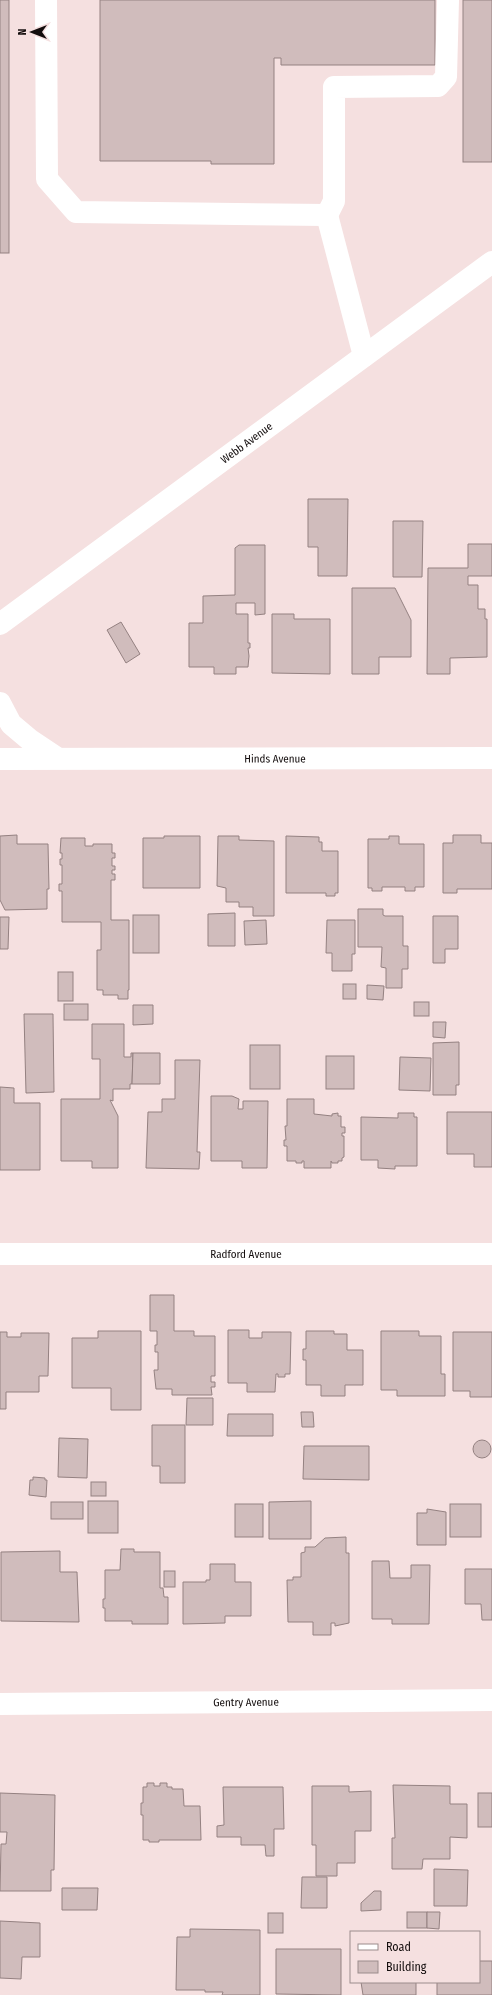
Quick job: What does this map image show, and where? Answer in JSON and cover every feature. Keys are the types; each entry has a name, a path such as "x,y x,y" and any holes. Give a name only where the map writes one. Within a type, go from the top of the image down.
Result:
{"street":[{"path":"46,0 47,180 76,212 327,215"},
{"path":"364,356 327,215 334,201 334,87 438,86 446,77 448,0"},
{"name":"Webb Avenue","path":"0,624 491,264"},
{"path":"0,703 11,724 30,740 57,758"},
{"name":"Hinds Avenue","path":"0,759 492,758"},
{"name":"Radford Avenue","path":"0,1254 492,1254"},
{"name":"Gentry Avenue","path":"0,1704 492,1700"}],"building":[{"path":"0,0 9,0 9,253 0,253"},
{"path":"100,0 435,0 435,65 281,65 281,58 274,58 274,164 211,164 211,161 100,161"},
{"path":"463,0 492,0 492,162 463,162"},
{"path":"308,499 348,499 347,576 318,576 318,547 308,547"},
{"path":"393,521 423,521 422,577 393,577"},
{"path":"468,544 492,544 492,576 468,576 468,585 478,585 478,609 485,609 485,619 487,619 487,657 450,658 450,674 427,674 428,568 468,568"},
{"path":"239,545 265,545 265,614 255,615 255,603 236,603 236,614 248,614 248,643 250,643 250,648 248,648 248,667 236,667 236,674 214,674 214,667 189,667 189,623 203,623 203,596 235,595 235,548"},
{"path":"352,588 395,588 411,620 411,657 379,657 379,674 352,674"},
{"path":"272,614 294,614 294,619 330,619 330,674 272,673"},
{"path":"121,622 140,654 126,663 107,630"},
{"path":"17,835 17,844 48,844 49,889 47,889 47,909 5,910 0,900 0,836"},
{"path":"453,835 481,835 481,843 492,843 492,889 457,889 457,893 443,893 443,843 453,843"},
{"path":"164,836 200,836 200,888 143,888 143,838 164,838"},
{"path":"218,836 239,836 239,840 274,841 274,916 253,916 253,907 239,907 239,902 226,902 226,888 217,886"},
{"path":"286,836 319,837 319,842 322,842 322,851 338,851 338,893 335,893 335,896 326,896 326,893 286,893"},
{"path":"389,836 399,836 399,844 424,844 424,887 415,887 415,891 405,891 405,887 382,887 382,891 372,891 372,888 368,888 368,839 389,839"},
{"path":"61,838 85,838 85,846 93,846 93,844 112,844 112,853 115,853 115,858 112,858 112,866 115,866 115,870 112,870 112,874 115,874 115,880 111,880 111,920 129,920 128,999 118,999 118,995 103,995 103,990 97,990 97,950 101,950 101,922 62,922 62,891 59,891 59,884 62,884 62,865 60,865 60,859 62,859 62,853 60,853"},
{"path":"358,909 383,909 383,915 385,916 403,916 403,946 408,946 408,969 402,969 402,988 386,988 386,968 381,967 382,947 358,947"},
{"path":"235,913 235,946 208,946 208,914"},
{"path":"133,915 159,915 159,953 133,953"},
{"path":"433,916 458,916 458,949 445,949 445,963 433,963"},
{"path":"0,917 9,917 8,949 0,949"},
{"path":"266,920 267,944 245,945 244,921"},
{"path":"327,920 355,920 355,954 352,954 352,971 332,971 332,953 326,953"},
{"path":"58,972 73,972 73,1001 58,1001"},
{"path":"343,984 356,984 356,999 343,999"},
{"path":"367,985 384,986 383,1000 367,999"},
{"path":"414,1002 429,1002 429,1016 414,1016"},
{"path":"64,1004 88,1004 88,1020 64,1020"},
{"path":"133,1005 153,1005 153,1024 133,1025"},
{"path":"24,1014 53,1014 54,1092 26,1093"},
{"path":"433,1022 446,1022 445,1038 433,1037"},
{"path":"92,1024 124,1024 124,1057 131,1057 131,1053 133,1053 132,1084 130,1084 130,1089 113,1089 113,1101 110,1100 118,1116 118,1168 92,1168 92,1161 61,1161 61,1099 100,1099 100,1059 92,1059"},
{"path":"459,1042 459,1085 456,1085 456,1095 433,1095 433,1043"},
{"path":"250,1045 280,1045 280,1089 250,1089"},
{"path":"133,1053 160,1053 160,1084 132,1084"},
{"path":"326,1056 354,1056 354,1089 326,1089"},
{"path":"400,1057 431,1058 430,1091 399,1090"},
{"path":"175,1060 200,1060 197,1152 200,1152 199,1169 146,1168 148,1112 162,1112 162,1099 175,1099"},
{"path":"0,1087 14,1088 14,1103 40,1103 40,1170 0,1170"},
{"path":"211,1096 232,1096 239,1099 238,1109 243,1109 243,1101 268,1101 267,1168 242,1168 242,1161 211,1161"},
{"path":"287,1099 314,1099 314,1114 332,1116 332,1114 338,1113 338,1116 341,1116 341,1127 345,1127 345,1133 342,1133 342,1136 344,1136 344,1157 342,1158 342,1161 332,1163 331,1161 331,1168 304,1168 304,1161 302,1161 302,1163 296,1163 296,1161 287,1161 287,1146 284,1146 284,1140 286,1140 285,1126 287,1126"},
{"path":"447,1112 492,1112 492,1167 474,1167 474,1154 447,1154"},
{"path":"398,1113 414,1113 414,1117 417,1117 417,1166 395,1166 395,1169 378,1168 378,1160 361,1160 361,1117 398,1118"},
{"path":"150,1295 174,1295 174,1331 194,1331 194,1336 215,1336 215,1376 211,1376 211,1382 215,1382 215,1387 211,1387 212,1395 172,1395 172,1389 156,1389 154,1370 158,1370 158,1352 155,1352 155,1345 157,1345 157,1331 150,1331"},
{"path":"228,1330 249,1330 249,1338 262,1338 262,1332 291,1332 290,1374 285,1374 285,1377 278,1377 278,1374 276,1374 275,1392 247,1392 247,1383 228,1383"},
{"path":"98,1331 141,1331 141,1410 111,1410 111,1388 72,1388 72,1338 98,1338"},
{"path":"306,1331 334,1331 334,1334 347,1334 347,1350 363,1350 363,1385 345,1385 345,1396 321,1396 321,1385 306,1385 306,1360 303,1360 303,1349 306,1349"},
{"path":"381,1331 419,1331 419,1336 441,1336 441,1374 445,1374 445,1396 397,1396 397,1390 381,1390"},
{"path":"0,1332 7,1332 7,1337 21,1337 21,1333 49,1333 48,1376 39,1376 39,1392 6,1392 6,1409 0,1409"},
{"path":"453,1332 492,1332 492,1397 470,1397 470,1391 453,1391"},
{"path":"187,1398 213,1398 213,1425 186,1425"},
{"path":"301,1412 313,1412 314,1427 302,1427"},
{"path":"228,1414 273,1414 273,1436 227,1436"},
{"path":"152,1425 185,1425 185,1483 160,1483 160,1466 152,1466"},
{"path":"59,1438 88,1439 87,1478 58,1477"},
{"path":"478,1440 486,1440 491,1445 489,1456 486,1458 478,1458 473,1453 473,1445"},
{"path":"304,1446 369,1446 369,1480 303,1479"},
{"path":"33,1477 45,1478 45,1480 47,1480 46,1497 29,1495 30,1480 33,1480"},
{"path":"91,1482 106,1482 106,1496 91,1496"},
{"path":"88,1501 118,1501 118,1533 88,1533"},
{"path":"311,1501 311,1539 269,1539 269,1502"},
{"path":"51,1502 83,1502 83,1519 51,1519"},
{"path":"235,1504 263,1504 263,1537 235,1537"},
{"path":"450,1504 481,1504 481,1537 450,1537"},
{"path":"427,1509 446,1512 446,1545 417,1545 417,1513 427,1513"},
{"path":"346,1537 346,1553 349,1553 349,1623 335,1626 335,1623 331,1623 331,1635 313,1635 313,1622 288,1622 287,1580 293,1580 293,1577 301,1577 301,1553 305,1552 305,1547 315,1547 325,1538"},
{"path":"121,1549 134,1549 134,1552 160,1552 160,1588 163,1588 164,1597 168,1597 168,1624 132,1624 132,1621 105,1621 103,1599 105,1599 105,1570 120,1570"},
{"path":"60,1551 60,1572 77,1572 79,1622 1,1621 1,1552"},
{"path":"372,1561 389,1561 390,1578 411,1578 411,1565 430,1565 429,1624 392,1624 392,1619 372,1619"},
{"path":"210,1564 235,1564 235,1582 251,1582 251,1616 225,1616 225,1623 183,1624 183,1582 206,1582 206,1580 210,1580"},
{"path":"465,1569 492,1569 492,1620 482,1620 481,1604 465,1604"},
{"path":"164,1571 175,1571 175,1587 164,1587"},
{"path":"147,1783 154,1783 154,1786 160,1786 160,1783 167,1783 167,1787 172,1787 172,1789 183,1789 184,1806 200,1806 201,1840 159,1840 159,1842 149,1842 149,1840 143,1840 143,1815 141,1815 141,1803 143,1803 143,1787 147,1787"},
{"path":"393,1785 450,1786 450,1804 467,1804 467,1838 450,1837 450,1859 423,1859 422,1869 392,1869 392,1838 395,1838"},
{"path":"312,1786 349,1786 349,1792 371,1791 371,1831 355,1831 355,1863 337,1863 337,1876 316,1876 316,1845 312,1845"},
{"path":"223,1787 283,1787 284,1829 274,1829 274,1856 266,1856 265,1845 241,1845 241,1837 217,1837 217,1826 224,1825"},
{"path":"0,1793 55,1795 54,1870 51,1870 51,1891 0,1891 1,1844 6,1844 7,1832 0,1832"},
{"path":"478,1793 492,1793 492,1827 478,1827"},
{"path":"434,1869 468,1870 467,1906 434,1906"},
{"path":"302,1877 327,1877 327,1908 301,1908"},
{"path":"62,1888 98,1888 97,1910 62,1910"},
{"path":"374,1891 381,1891 381,1910 361,1911 361,1903"},
{"path":"407,1912 427,1912 427,1928 407,1928"},
{"path":"427,1912 440,1912 439,1929 427,1928"},
{"path":"268,1913 283,1913 283,1933 268,1933"},
{"path":"0,1921 40,1923 40,1957 22,1957 21,1979 0,1978"},
{"path":"190,1929 260,1930 260,1995 222,1995 223,1992 205,1992 205,1990 176,1990 177,1937 190,1937"},
{"path":"276,1949 341,1949 341,1995 276,1994"},
{"path":"480,1961 492,1961 492,1995 437,1995 437,1983 480,1983"},
{"path":"361,1983 416,1983 416,1995 363,1995"}]}
